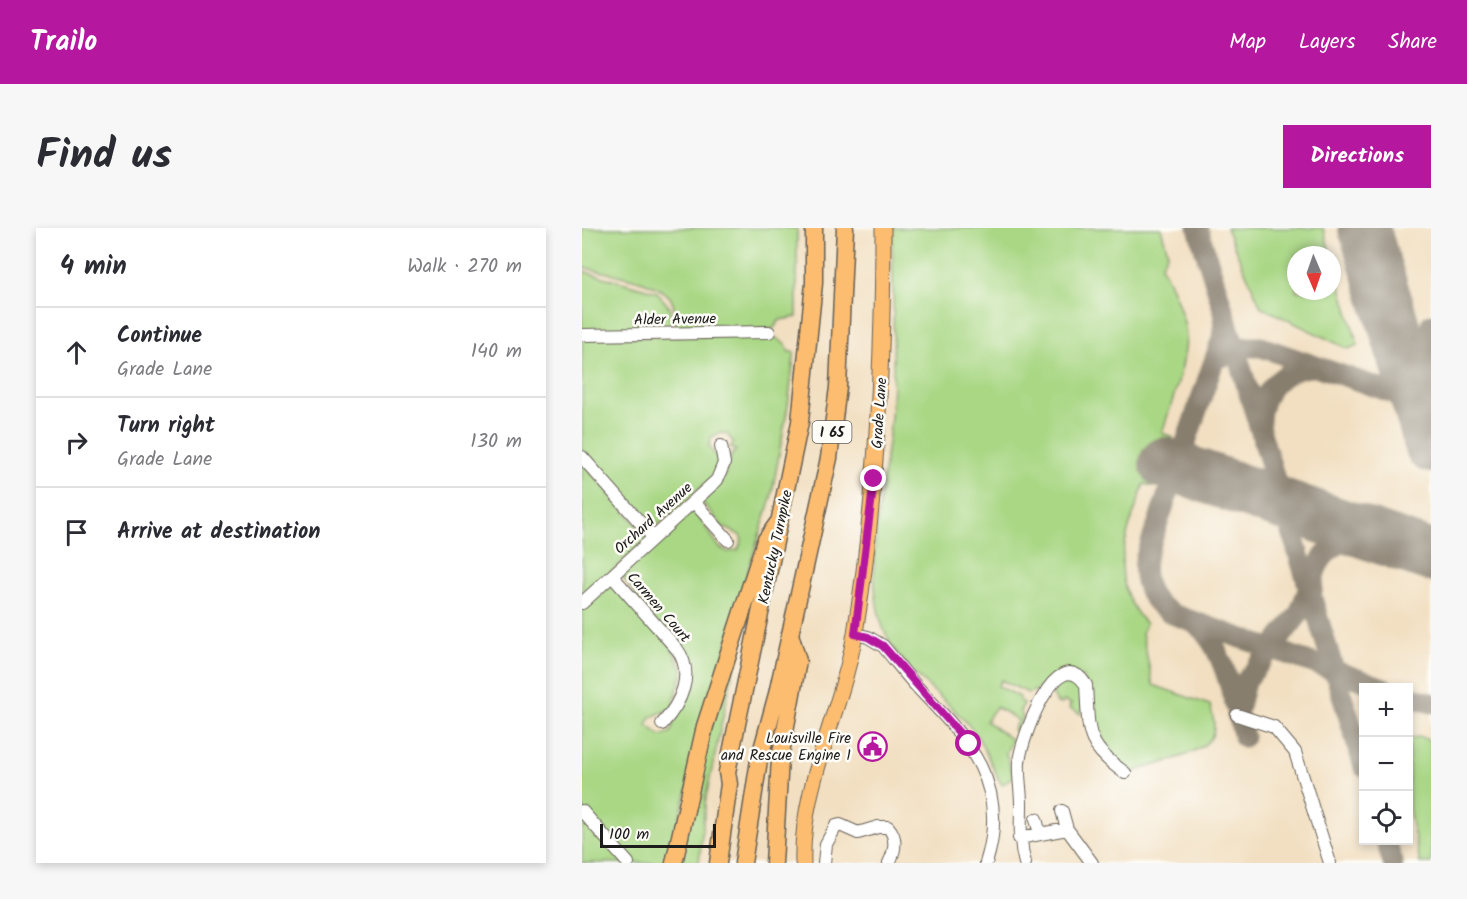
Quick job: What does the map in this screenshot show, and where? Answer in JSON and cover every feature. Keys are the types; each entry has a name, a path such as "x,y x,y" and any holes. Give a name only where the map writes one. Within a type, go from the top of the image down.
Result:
{"highway":[{"name":"Kentucky Turnpike","path":"718,863 729,784 727,772 781,518 804,390 813,283 814,228"},
{"name":"I 65","path":"743,863 759,760 829,458 838,387 843,305 844,228"},
{"path":"674,863 702,737 718,681 765,541 781,518"},
{"path":"774,863 775,806 781,750 798,661 790,633"},
{"path":"707,863 718,784 727,772"}],"main road":[{"name":"Grade Lane","path":"803,863 804,830 813,788 855,634 878,428 883,228"}],"street":[{"name":"Alder Avenue","path":"582,335 769,332"},
{"name":"Orchard Avenue","path":"582,603 721,475 725,460 721,446"},
{"path":"582,457 653,537"},
{"path":"693,501 728,540"},
{"name":"Carmen Court","path":"612,576 677,649 685,662 684,690 662,724"},
{"path":"855,634 868,637 883,646 969,744 986,779 993,816 986,863"},
{"path":"1025,863 1019,838 1019,761 1024,737 1053,680 1062,674 1070,674 1077,676 1086,686 1088,726 1098,751 1125,773"},
{"path":"1237,715 1274,727 1295,752 1330,863"},
{"path":"582,811 628,863"},
{"path":"1062,811 1067,829 1092,863"},
{"path":"1035,819 1040,834"},
{"path":"824,863 826,844 836,826 840,825 858,833 878,826 888,828 894,836 895,845 889,863"},
{"path":"1019,838 1067,829"}],"green space":[{"path":"582,228 797,228 797,317 780,320 773,329 680,330 676,323 673,303 665,292 630,278 582,267"},
{"path":"892,228 1161,228 1168,253 1161,266 1169,280 1180,311 1186,337 1185,349 1177,386 1162,433 1173,437 1156,487 1144,484 1126,539 1122,573 1133,607 1146,624 1142,633 1153,685 1210,705 1214,729 1209,740 1201,747 1178,758 1132,772 1115,759 1092,719 1084,677 1046,682 1037,690 1028,693 1001,680 998,686 1020,697 1019,700 1024,703 1020,711 1023,718 1015,732 1013,729 1018,720 996,707 986,721 1012,740 1006,753 1013,777 1002,785 972,729 950,705 913,672 893,647 885,632 878,608 875,581 877,522 892,405 894,339"},
{"path":"1226,228 1323,228 1328,246 1287,246 1287,300 1341,300 1341,287 1358,345 1348,349 1261,307"},
{"path":"582,271 657,292 670,308 671,330 582,332"},
{"path":"772,335 785,344 789,352 794,352 794,356 788,406 771,498 741,593 667,863 631,863 582,807 582,607 612,585 670,645 683,671 672,708 651,717 647,725 661,736 671,732 691,672 622,576 622,571 693,509 720,548 728,552 738,550 742,540 740,535 723,527 702,502 724,478 731,456 736,450 730,447 734,443 727,434 719,433 711,438 709,446 718,459 718,473 652,530 582,452 582,338"},
{"path":"582,462 648,538 582,599"},
{"path":"737,651 706,797 699,863 678,863 709,730"},
{"path":"1074,678 1084,691 1081,714 1069,708 1071,704 1064,701 1062,704 1057,703 1053,695 1057,682"},
{"path":"1421,737 1431,741 1431,863 1420,863 1413,829 1413,738"},
{"path":"582,815 625,863 582,863"}],"taxiway":[{"path":"1198,228 1359,751"},
{"path":"1224,320 1222,338 1145,560 1145,577 1150,593 1160,606 1175,615 1370,683"},
{"path":"1431,324 1431,389"},
{"path":"1225,356 1246,347 1261,347 1431,406"},
{"path":"1260,423 1264,401 1276,383 1293,371 1315,367"},
{"path":"1400,397 1417,413 1431,453"},
{"path":"1312,593 1314,575 1321,560 1341,543 1353,539 1379,539 1431,557"},
{"path":"1237,715 1245,682 1299,614 1310,584"},
{"path":"1195,624 1205,633 1221,660 1244,737"},
{"path":"1413,698 1431,703"},
{"path":"1388,845 1393,863"}],"runway":[{"path":"1364,228 1431,447"},
{"path":"1165,463 1431,556"}],"place":[{"name":"Louisville Fire and Rescue Engine 1","path":"872,747"}],"route":[{"path":"874,479 855,634 868,637 883,646 917,687 956,726 969,744"}]}
